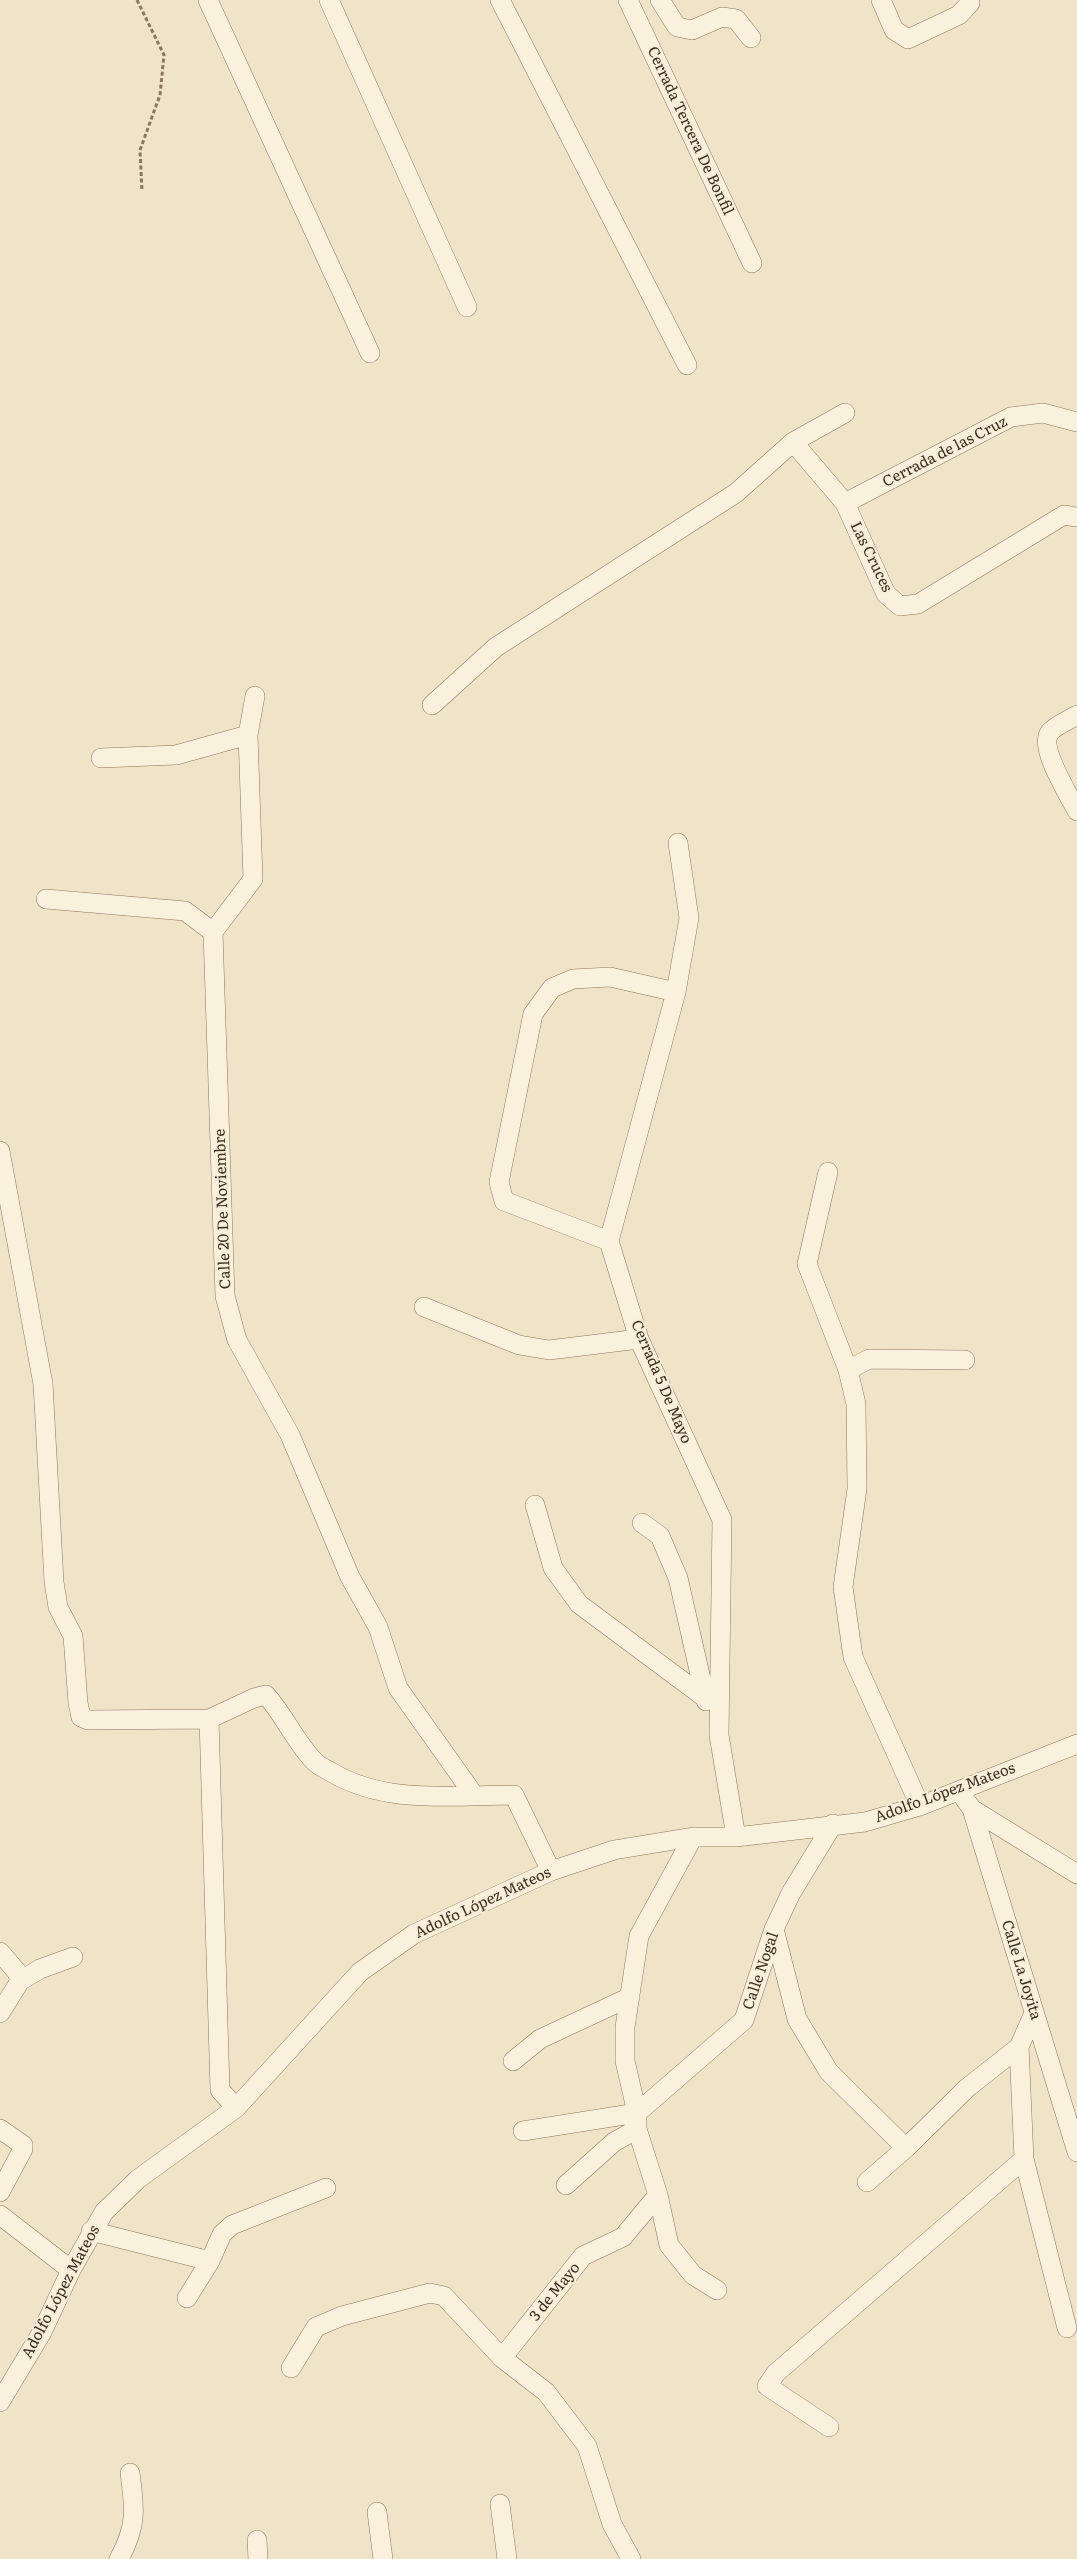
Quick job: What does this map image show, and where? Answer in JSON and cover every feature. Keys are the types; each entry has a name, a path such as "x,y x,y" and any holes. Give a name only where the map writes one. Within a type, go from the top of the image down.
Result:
{"street":[{"path":"208,0 370,353"},
{"path":"329,0 467,307"},
{"path":"500,0 687,365"},
{"name":"Cerrada Tercera De Bonfil","path":"628,0 752,263"},
{"path":"660,0 669,18 677,27 692,30 722,17 736,19 751,38"},
{"path":"881,0 894,30 908,39 959,15 970,2"},
{"path":"432,705 496,647 736,493 793,442 845,413"},
{"name":"Cerrada de las Cruz","path":"845,503 1011,417 1043,413 1077,422"},
{"name":"Las Cruces","path":"793,442 845,503 886,594 900,606 918,604 1064,515 1077,517"},
{"path":"46,899 185,911 214,932 253,879 248,736 255,696"},
{"path":"1077,715 1050,732 1046,742 1048,752 1077,811"},
{"path":"101,758 176,755 248,736"},
{"path":"676,992 610,977 573,979 552,988 533,1014 499,1182 504,1201 609,1241 676,992 689,918 678,843"},
{"name":"Calle 20 De Noviembre","path":"214,932 225,1296 237,1340 290,1435 350,1577 378,1627 398,1688 474,1795"},
{"path":"0,1151 43,1384 54,1582 58,1607 73,1636 78,1703 81,1717 88,1720 210,1720 254,1698 266,1695 274,1704 294,1737 317,1764 352,1785 402,1796 514,1795 551,1871"},
{"path":"828,1172 807,1264 848,1370 856,1404 857,1489 843,1587 853,1657 920,1806"},
{"name":"Cerrada 5 De Mayo","path":"609,1241 639,1339 722,1520 719,1735 736,1837"},
{"path":"424,1307 519,1345 549,1350 639,1339"},
{"path":"848,1370 869,1359 966,1360"},
{"path":"535,1505 553,1568 579,1604 704,1697"},
{"path":"642,1524 660,1536 678,1578 704,1697 719,1735"},
{"path":"210,1720 220,2090 236,2108"},
{"name":"Adolfo López Mateos","path":"0,2402 42,2332 91,2231 104,2212 138,2179 236,2108 360,1972 414,1934 551,1871 614,1850 693,1837 736,1837 832,1824 865,1822 959,1792 1077,1744"},
{"name":"Calle La Joyita","path":"959,1792 972,1809 1077,2152"},
{"path":"972,1809 1077,1874"},
{"name":"Calle Nogal","path":"566,2185 744,2020 774,1929 791,1893 832,1824"},
{"path":"693,1837 639,1936 625,2027 625,2061 637,2121 658,2195 669,2245 693,2275 716,2290"},
{"path":"774,1929 797,2019 829,2072 906,2148"},
{"path":"0,1952 17,1972 20,1981"},
{"path":"0,2013 20,1981 40,1969 74,1957"},
{"path":"513,2061 540,2039 630,1997"},
{"path":"1034,2013 1019,2047 1024,2159 1067,2328"},
{"path":"867,2182 906,2148 967,2088 1019,2047"},
{"path":"523,2131 637,2121"},
{"path":"0,2129 19,2140 23,2144 23,2149 0,2192"},
{"path":"829,2427 767,2386 776,2374 1024,2159"},
{"path":"187,2298 210,2261 222,2234 232,2225 326,2188"},
{"name":"3 de Mayo","path":"502,2358 583,2256 623,2237 658,2195"},
{"path":"0,2215 71,2270"},
{"path":"91,2231 210,2261"},
{"path":"291,2368 316,2327 342,2316 430,2293 444,2296 502,2358 546,2392 587,2446 612,2524 631,2559"},
{"path":"119,2559 131,2536 134,2503 130,2474"},
{"path":"500,2504 507,2559"},
{"path":"377,2512 383,2559"}],"path":[{"path":"137,0 164,55 160,95 140,150 142,191"}]}
